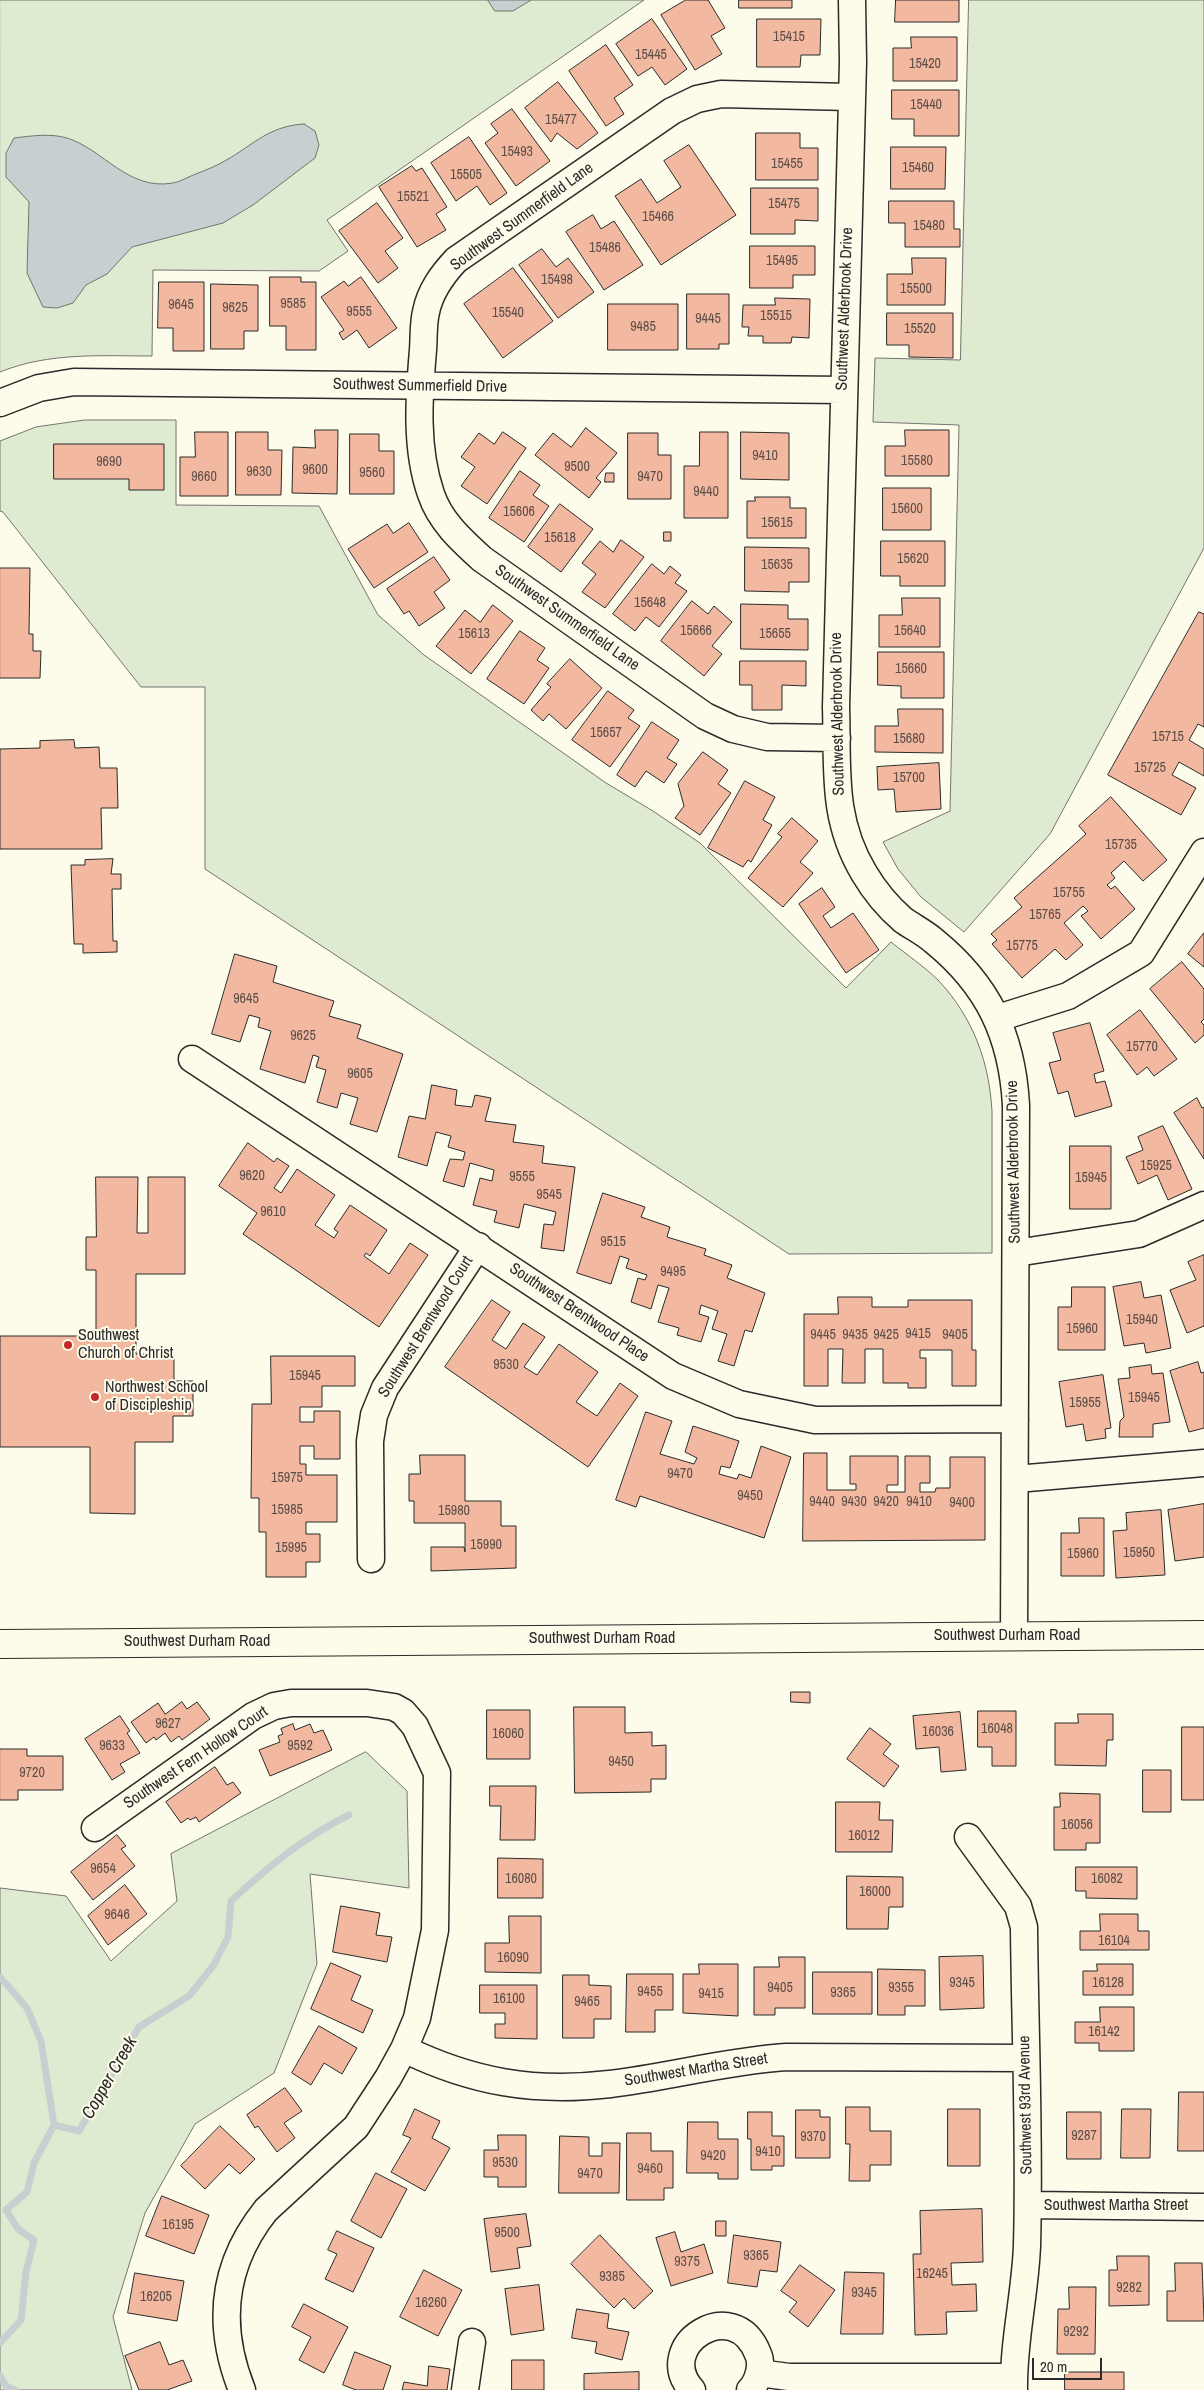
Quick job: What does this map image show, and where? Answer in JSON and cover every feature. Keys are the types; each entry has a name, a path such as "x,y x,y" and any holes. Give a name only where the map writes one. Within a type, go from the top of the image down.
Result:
{"main road":[{"name":"Southwest Durham Road","path":"0,1644 1204,1635"}],"street":[{"name":"Southwest Alderbrook Drive","path":"852,0 836,698 836,785 840,810 854,853 864,873 882,898 902,919 932,939 966,971 985,994 998,1018 1015,1082 1016,1479 1014,1636"},
{"name":"Southwest Summerfield Lane","path":"837,738 767,737 733,729 705,716 482,559 459,539 443,518 431,494 419,426 426,312 439,278 456,260 672,111 696,99 721,94 850,97"},
{"name":"Southwest Summerfield Drive","path":"0,403 39,388 74,382 813,388 843,390"},
{"path":"998,1018 1068,996 1141,954 1204,852"},
{"name":"Southwest Brentwood Place","path":"192,1059 673,1376 739,1404 815,1420 1015,1419"},
{"path":"1016,1252 1139,1234 1204,1205"},
{"name":"Southwest Brentwood Court","path":"372,1559 370,1441 374,1415 385,1388 478,1246"},
{"path":"1016,1479 1204,1463"},
{"name":"Southwest Fern Hollow Court","path":"95,1828 253,1716 274,1706 314,1702 383,1704 403,1712 414,1726 437,1773 435,1930 417,2018 404,2049"},
{"name":"Southwest 93rd Avenue","path":"968,1837 1010,1892 1022,1917 1028,2205 1026,2266 1016,2332 1014,2384"},
{"path":"242,2390 229,2343 226,2300 229,2279 245,2242 254,2225 266,2210 356,2127 404,2049"},
{"name":"Southwest Martha Street","path":"404,2049 438,2066 482,2079 523,2086 565,2087 609,2084 731,2062 786,2057 1025,2058"},
{"name":"Southwest Martha Street","path":"1028,2205 1204,2206"},
{"path":"692,2390 682,2371 682,2355 689,2342 700,2331 714,2326 730,2326 743,2332 754,2343 760,2358 754,2381 789,2377 1014,2384"},
{"path":"465,2390 472,2342"}],"green space":[{"path":"0,0 644,0 327,220 348,251 319,271 153,270 152,356 75,356 56,358 37,361 0,372"},
{"path":"969,0 1204,0 1204,548 1050,834 964,932 921,897 898,869 883,842 950,811 959,425 873,422 875,358 960,360"},
{"path":"85,420 176,420 176,505 319,506 378,615 424,655 606,783 653,811 700,843 846,988 891,942 934,976 951,995 970,1025 983,1058 987,1075 992,1111 992,1253 789,1254 205,869 205,687 141,687 3,512 0,511 0,441 36,427"},
{"path":"366,1752 407,1791 409,1888 310,1874 317,1964 274,2073 195,2124 145,2213 113,2317 132,2390 0,2390 0,1888 66,1896 111,1961 177,1901 171,1854"}],"shaded area":[{"path":"488,0 531,0 513,11 495,11"},
{"path":"304,124 315,131 319,145 315,158 253,205 223,223 132,247 107,274 86,285 73,303 57,308 43,307 27,273 29,202 6,177 6,153 14,138 47,135 61,136 80,143 129,175 157,184 180,181 219,164 269,133"}],"building":[{"path":"686,0 708,0 725,28 711,36 722,54 695,70 661,15"},
{"path":"739,0 792,0 792,8 739,8"},
{"path":"896,0 959,0 959,22 895,22"},
{"path":"652,19 687,69 665,85 652,67 638,76 616,44"},
{"path":"757,19 821,19 820,55 801,55 800,67 757,67"},
{"path":"911,37 957,37 957,81 893,81 893,48 911,48"},
{"path":"606,45 633,85 614,98 624,114 606,126 569,71"},
{"path":"558,82 598,133 577,149 557,133 551,142 525,108"},
{"path":"892,90 959,90 959,136 914,136 914,119 892,119"},
{"path":"512,109 550,161 516,186 485,143 498,133 491,124"},
{"path":"756,133 800,133 800,148 818,148 818,180 756,180"},
{"path":"469,137 507,193 490,205 477,186 456,201 431,163"},
{"path":"689,145 736,215 661,265 615,196 641,179 657,203 681,187 664,161"},
{"path":"891,147 946,147 945,189 891,189"},
{"path":"412,166 416,171 422,168 447,207 436,214 446,230 417,247 379,187"},
{"path":"751,188 818,188 818,221 795,220 795,234 751,234"},
{"path":"889,201 954,201 954,229 960,229 960,247 905,247 905,223 889,223"},
{"path":"377,203 403,238 385,251 398,268 378,283 339,231"},
{"path":"593,215 601,229 614,221 643,265 604,290 566,232"},
{"path":"750,246 815,246 815,275 793,275 793,288 750,288"},
{"path":"542,249 556,267 568,258 594,292 558,318 519,265"},
{"path":"912,258 946,258 945,305 887,305 887,274 912,274"},
{"path":"513,268 553,321 503,358 464,304"},
{"path":"270,277 301,277 301,282 316,282 316,350 286,350 286,326 270,326"},
{"path":"361,277 397,328 369,348 357,330 343,340 339,333 344,330 321,297 344,281 348,286"},
{"path":"159,282 204,282 204,351 173,351 173,328 158,328"},
{"path":"211,284 258,285 258,331 244,331 244,349 211,349"},
{"path":"687,294 729,294 729,344 719,344 719,349 687,349"},
{"path":"775,298 810,299 809,338 792,337 791,343 763,343 763,336 748,336 749,327 742,327 743,305 775,305"},
{"path":"608,304 678,304 678,350 608,350"},
{"path":"887,313 953,313 953,358 909,357 909,345 887,345"},
{"path":"586,428 617,453 596,478 601,482 589,498 535,455 553,433 571,447"},
{"path":"315,430 338,430 337,494 292,493 293,447 315,448"},
{"path":"905,430 949,430 949,476 885,476 885,446 905,446"},
{"path":"195,432 228,432 228,496 180,496 180,457 195,457"},
{"path":"236,432 268,432 268,450 282,450 281,495 236,495"},
{"path":"503,432 526,448 487,504 461,486 475,467 461,457 479,433 494,444"},
{"path":"700,432 728,432 728,518 684,518 684,466 699,466"},
{"path":"741,432 789,433 789,480 741,479"},
{"path":"628,433 658,433 658,455 671,455 671,499 628,499"},
{"path":"350,434 379,434 379,451 394,451 394,494 350,494"},
{"path":"54,444 164,444 164,490 129,490 129,479 54,479"},
{"path":"520,471 540,485 533,495 549,506 524,542 489,518"},
{"path":"606,473 614,473 614,482 605,482"},
{"path":"883,488 931,488 931,530 883,530"},
{"path":"755,497 790,497 790,508 806,508 806,538 747,538 747,501 755,501"},
{"path":"560,504 593,529 561,572 528,547"},
{"path":"409,523 428,552 374,588 348,549 387,524 393,533"},
{"path":"664,532 671,532 671,541 664,541"},
{"path":"621,540 644,557 605,608 582,592 596,574 582,563 600,541 613,552"},
{"path":"881,541 945,541 945,586 900,586 900,576 881,576"},
{"path":"745,547 809,548 809,582 789,582 789,592 745,591"},
{"path":"434,557 450,580 434,592 445,608 419,626 409,611 404,614 387,589"},
{"path":"652,564 664,574 670,566 681,575 675,583 687,591 659,627 646,617 635,631 613,614"},
{"path":"0,568 30,568 29,634 33,634 33,651 41,651 40,678 0,678"},
{"path":"902,598 940,598 940,647 879,647 879,615 902,615"},
{"path":"692,601 708,614 714,606 732,622 712,646 722,654 704,676 661,641"},
{"path":"741,604 788,605 788,619 808,619 808,650 741,649"},
{"path":"493,605 513,621 471,674 436,646 465,610 480,622"},
{"path":"1199,612 1204,614 1204,727 1198,724 1189,740 1204,749 1204,776 1179,762 1172,775 1196,788 1181,815 1108,775"},
{"path":"520,631 545,648 537,660 549,668 524,704 487,679"},
{"path":"878,652 944,652 944,698 901,698 901,686 878,685"},
{"path":"570,659 602,688 566,729 549,714 543,721 531,710 551,687 547,684"},
{"path":"740,661 806,661 806,686 782,685 782,710 752,710 752,685 740,685"},
{"path":"608,691 634,710 628,718 640,726 610,767 572,740"},
{"path":"898,709 943,709 943,753 875,752 875,726 898,726"},
{"path":"652,722 679,740 667,758 677,764 664,783 646,771 635,787 617,775"},
{"path":"74,740 75,748 99,747 100,768 117,768 118,808 101,808 102,849 0,849 0,749 40,748 40,741"},
{"path":"703,752 728,770 718,784 731,793 700,835 675,818 684,806 678,784"},
{"path":"939,763 941,809 896,812 894,789 878,790 877,767"},
{"path":"745,781 775,797 763,820 772,825 751,862 748,860 743,867 708,848"},
{"path":"1111,797 1167,860 1143,881 1124,861 1111,873 1115,878 1107,885 1111,889 1115,886 1135,909 1101,939 1081,916 1088,911 1083,906 1064,923 1083,945 1066,960 1055,949 1022,978 992,944 997,940 991,934 1022,907 1014,898 1086,834 1079,826"},
{"path":"792,818 818,841 800,862 813,873 783,907 748,878 782,837 778,834"},
{"path":"113,859 111,874 121,874 121,889 112,889 113,941 117,941 117,952 83,953 83,944 74,944 71,865 85,865 85,860"},
{"path":"822,888 835,907 823,916 831,928 853,913 879,950 846,973 799,904"},
{"path":"1204,933 1204,967 1188,954"},
{"path":"235,954 277,966 273,982 334,1001 329,1016 361,1025 357,1038 403,1054 377,1132 350,1124 358,1098 341,1093 337,1108 317,1102 326,1070 316,1067 319,1057 313,1055 305,1083 260,1069 271,1031 258,1027 260,1018 249,1015 240,1042 212,1034"},
{"path":"1182,962 1204,989 1204,1019 1201,1022 1204,1025 1204,1035 1195,1043 1150,989"},
{"path":"1140,1010 1177,1059 1154,1076 1147,1067 1137,1075 1107,1035"},
{"path":"1090,1023 1104,1071 1094,1074 1096,1083 1105,1081 1112,1106 1075,1117 1068,1091 1058,1094 1049,1063 1061,1060 1053,1033"},
{"path":"432,1085 457,1090 455,1105 472,1107 475,1095 491,1098 485,1121 516,1125 513,1142 544,1146 542,1163 575,1167 564,1251 541,1248 544,1224 553,1225 556,1212 524,1204 519,1228 494,1222 497,1211 473,1205 480,1178 492,1181 494,1170 470,1163 464,1187 443,1181 450,1159 463,1160 465,1152 448,1147 451,1136 436,1132 427,1166 398,1157 409,1116 425,1119"},
{"path":"1197,1098 1202,1108 1204,1107 1204,1159 1174,1113"},
{"path":"1163,1126 1192,1189 1168,1200 1157,1175 1138,1184 1126,1157 1143,1150 1138,1137"},
{"path":"248,1143 274,1162 277,1158 289,1166 274,1188 281,1193 297,1169 335,1195 315,1225 334,1238 338,1232 334,1229 350,1205 387,1230 370,1256 366,1253 364,1256 389,1274 410,1243 428,1255 379,1327 243,1234 257,1213 219,1186"},
{"path":"1070,1146 1111,1146 1111,1209 1070,1209"},
{"name":"Southwest Church of Christ","path":"96,1177 138,1177 137,1233 148,1233 148,1177 185,1177 185,1274 136,1274 136,1354 174,1355 174,1381 193,1381 193,1416 173,1416 173,1442 135,1442 135,1514 90,1513 90,1447 0,1447 0,1336 96,1336 96,1270 86,1270 86,1237 96,1237"},
{"path":"603,1193 645,1207 641,1217 670,1227 667,1237 706,1249 704,1255 732,1265 727,1278 765,1293 752,1332 745,1330 734,1366 718,1361 727,1334 712,1329 718,1311 701,1305 699,1314 709,1317 701,1342 677,1335 679,1328 658,1322 669,1288 658,1285 651,1309 631,1302 638,1278 645,1280 647,1275 626,1268 629,1259 620,1256 611,1284 577,1273"},
{"path":"1204,1255 1204,1326 1187,1333 1170,1290 1196,1280 1188,1262"},
{"path":"1141,1282 1144,1298 1161,1295 1171,1348 1146,1353 1144,1343 1124,1346 1113,1287"},
{"path":"1072,1287 1105,1287 1105,1350 1058,1350 1058,1307 1071,1307"},
{"path":"838,1297 872,1297 872,1307 908,1307 908,1300 972,1300 972,1350 976,1350 976,1386 952,1386 952,1350 920,1350 920,1358 926,1358 926,1388 908,1388 908,1383 883,1383 883,1349 865,1349 865,1383 842,1383 843,1349 828,1349 828,1386 804,1386 804,1314 838,1314"},
{"path":"492,1300 510,1312 492,1340 506,1349 523,1323 545,1337 524,1367 537,1375 559,1344 598,1372 576,1402 597,1416 620,1383 638,1396 588,1467 445,1367"},
{"path":"271,1356 355,1356 355,1386 322,1386 322,1407 300,1407 300,1422 314,1422 314,1411 340,1411 340,1459 314,1459 314,1446 300,1446 300,1464 306,1464 306,1475 337,1475 337,1522 306,1522 306,1534 320,1534 320,1562 306,1562 306,1577 266,1577 266,1532 259,1532 259,1498 251,1498 252,1404 271,1404"},
{"path":"1198,1362 1201,1373 1204,1372 1204,1428 1189,1432 1170,1371"},
{"path":"1151,1365 1152,1374 1163,1373 1170,1422 1153,1424 1153,1437 1119,1437 1120,1421 1124,1417 1118,1379 1130,1378 1129,1368"},
{"path":"1103,1375 1111,1428 1105,1429 1106,1438 1086,1441 1083,1424 1066,1427 1059,1382"},
{"path":"646,1412 672,1421 660,1454 694,1464 697,1458 685,1452 693,1426 739,1441 730,1468 721,1466 719,1474 737,1479 739,1474 751,1478 761,1446 791,1457 764,1538 640,1496 636,1507 616,1500"},
{"path":"804,1453 827,1453 827,1490 856,1490 856,1484 850,1484 850,1456 898,1456 898,1485 887,1485 887,1492 905,1492 905,1456 930,1456 930,1483 920,1483 920,1492 935,1492 936,1488 950,1488 950,1457 985,1457 985,1540 803,1541"},
{"path":"420,1455 465,1455 465,1501 501,1501 501,1526 516,1526 516,1568 431,1571 431,1547 464,1547 465,1552 465,1523 414,1523 414,1501 409,1501 409,1474 420,1474"},
{"path":"1204,1504 1204,1557 1175,1561 1168,1510"},
{"path":"1161,1510 1165,1575 1116,1578 1113,1531 1127,1530 1126,1513"},
{"path":"1079,1518 1104,1518 1104,1576 1061,1576 1061,1533 1079,1533"},
{"path":"791,1692 810,1692 810,1703 791,1702"},
{"path":"182,1702 187,1709 197,1702 210,1719 182,1740 179,1736 171,1742 165,1733 156,1740 154,1737 146,1743 131,1722 158,1703 165,1714"},
{"path":"574,1707 625,1707 625,1733 652,1732 652,1746 666,1745 666,1779 651,1779 651,1792 575,1793"},
{"path":"487,1710 530,1710 530,1759 487,1759"},
{"path":"978,1711 1016,1711 1016,1766 992,1766 992,1747 978,1747"},
{"path":"960,1712 966,1770 941,1772 939,1747 916,1749 913,1716"},
{"path":"1078,1714 1113,1714 1113,1740 1107,1740 1106,1766 1055,1765 1055,1723 1078,1723"},
{"path":"120,1716 130,1731 127,1733 140,1753 120,1764 125,1772 112,1780 85,1739"},
{"path":"293,1724 295,1730 310,1724 314,1733 323,1730 332,1750 270,1776 259,1750 280,1742 278,1736 283,1734 281,1729"},
{"path":"1182,1727 1204,1727 1204,1800 1182,1800"},
{"path":"870,1728 891,1744 883,1754 899,1766 884,1787 847,1759"},
{"path":"0,1749 27,1749 27,1756 63,1756 63,1790 18,1790 18,1800 0,1800"},
{"path":"215,1767 227,1785 233,1782 241,1793 199,1822 196,1817 190,1820 188,1818 181,1823 166,1802"},
{"path":"1143,1770 1171,1770 1171,1812 1143,1812"},
{"path":"490,1786 536,1786 535,1840 500,1840 501,1806 490,1806"},
{"path":"1060,1793 1100,1794 1100,1843 1086,1843 1086,1850 1054,1850 1054,1807 1060,1807"},
{"path":"836,1802 880,1802 879,1820 893,1820 892,1852 836,1852"},
{"path":"117,1835 126,1846 121,1849 135,1866 93,1900 71,1872"},
{"path":"498,1858 543,1859 543,1898 498,1898"},
{"path":"1076,1867 1137,1867 1137,1899 1086,1898 1086,1891 1076,1891"},
{"path":"847,1876 903,1877 903,1907 889,1907 888,1929 847,1929"},
{"path":"125,1885 147,1914 108,1945 88,1916"},
{"path":"341,1906 380,1913 376,1935 392,1937 387,1962 333,1952"},
{"path":"1100,1914 1138,1914 1138,1931 1149,1931 1149,1950 1080,1950 1080,1931 1100,1931"},
{"path":"509,1916 541,1916 541,1973 485,1972 485,1943 509,1943"},
{"path":"983,1956 984,2008 940,2010 939,1957"},
{"path":"779,1957 805,1957 805,2008 775,2008 775,2015 754,2015 754,1967 779,1967"},
{"path":"331,1963 361,1976 351,2000 373,2010 363,2033 311,2009"},
{"path":"699,1964 738,1964 738,2016 683,2013 683,1974 699,1974"},
{"path":"1097,1964 1133,1964 1133,1995 1083,1995 1083,1971 1097,1971"},
{"path":"878,1969 925,1970 925,2006 905,2006 905,2015 878,2015"},
{"path":"813,1972 872,1972 872,2014 813,2014"},
{"path":"627,1974 673,1974 673,2010 655,2010 655,2032 626,2032"},
{"path":"563,1975 589,1975 589,1985 611,1986 611,2019 594,2019 594,2038 563,2038"},
{"path":"480,1985 537,1985 537,2039 495,2038 495,2024 505,2024 505,2013 480,2013"},
{"path":"1100,2007 1134,2007 1134,2051 1099,2051 1099,2043 1075,2043 1075,2022 1100,2022"},
{"path":"319,2026 357,2048 342,2074 324,2063 311,2085 292,2073"},
{"path":"285,2088 302,2111 284,2123 295,2138 277,2152 258,2126 255,2128 247,2115"},
{"path":"1179,2092 1204,2092 1204,2151 1178,2151"},
{"path":"846,2107 870,2107 870,2131 891,2131 891,2165 870,2165 870,2181 849,2181 850,2144 846,2144"},
{"path":"415,2109 440,2121 432,2138 450,2148 425,2191 391,2172 411,2138 403,2135"},
{"path":"948,2109 980,2109 980,2166 948,2166"},
{"path":"1122,2109 1151,2109 1150,2158 1121,2158"},
{"path":"796,2110 820,2110 820,2117 830,2117 830,2158 796,2158"},
{"path":"748,2112 772,2112 772,2136 784,2136 784,2166 772,2166 772,2170 751,2170 751,2139 748,2139"},
{"path":"1067,2112 1101,2112 1101,2159 1067,2159"},
{"path":"688,2122 718,2122 718,2139 738,2139 738,2179 718,2179 718,2173 687,2173"},
{"path":"220,2126 255,2159 240,2174 229,2164 205,2189 181,2166"},
{"path":"627,2133 651,2133 651,2151 673,2151 673,2188 664,2188 664,2200 627,2200"},
{"path":"498,2135 526,2135 526,2187 498,2187 498,2177 484,2177 484,2150 498,2150"},
{"path":"560,2136 589,2137 589,2156 602,2156 602,2143 620,2143 619,2193 559,2193"},
{"path":"376,2173 407,2189 381,2238 351,2221"},
{"path":"162,2196 209,2215 194,2254 146,2236"},
{"path":"982,2209 983,2262 951,2263 952,2285 976,2284 977,2311 946,2312 947,2334 915,2335 913,2254 921,2254 920,2211"},
{"path":"526,2214 531,2246 517,2248 520,2268 491,2272 484,2219"},
{"path":"716,2221 726,2221 726,2236 716,2236"},
{"path":"337,2231 374,2248 353,2292 325,2279 337,2254 328,2250"},
{"path":"675,2232 681,2252 704,2244 713,2273 671,2286 656,2238"},
{"path":"600,2235 653,2291 634,2309 624,2298 614,2308 571,2264"},
{"path":"734,2235 781,2242 777,2272 760,2270 757,2287 728,2283"},
{"path":"1117,2256 1149,2256 1149,2305 1109,2306 1109,2270 1117,2270"},
{"path":"1175,2263 1202,2263 1204,2321 1167,2321 1167,2291 1175,2291"},
{"path":"800,2265 835,2290 808,2327 789,2312 797,2302 781,2291"},
{"path":"424,2270 462,2290 438,2336 400,2317"},
{"path":"845,2272 884,2273 883,2334 841,2334"},
{"path":"135,2273 184,2281 177,2321 128,2313"},
{"path":"539,2285 544,2330 511,2335 505,2289"},
{"path":"1069,2287 1096,2287 1095,2354 1057,2354 1058,2309 1069,2309"},
{"path":"304,2304 348,2327 324,2373 299,2360 311,2337 292,2327"},
{"path":"577,2309 609,2314 607,2328 629,2332 622,2360 595,2353 597,2342 572,2338"},
{"path":"160,2342 169,2365 183,2360 192,2381 167,2390 139,2390 125,2356"},
{"path":"355,2352 391,2366 383,2390 356,2390 343,2385"},
{"path":"512,2360 544,2360 544,2390 512,2390"},
{"path":"429,2366 450,2369 447,2390 402,2390 404,2382 427,2386"},
{"path":"639,2372 639,2390 584,2390 584,2374"},
{"path":"1065,2372 1124,2372 1124,2390 1065,2390"}],"waterway":[{"name":"Copper Creek","path":"0,2343 21,2320 26,2272 34,2240 18,2229 6,2210 27,2192 34,2163 54,2125 79,2131 139,2027 189,1996 213,1966 228,1937 231,1901 287,1853 349,1815"},
{"path":"0,1977 27,2008 41,2041 54,2125"},
{"name":"Copper Creek","path":"0,2376 6,2386 15,2390"}],"place":[{"name":"Southwest Church of Christ","path":"68,1345"},
{"name":"Northwest School of Discipleship","path":"95,1397"}]}
